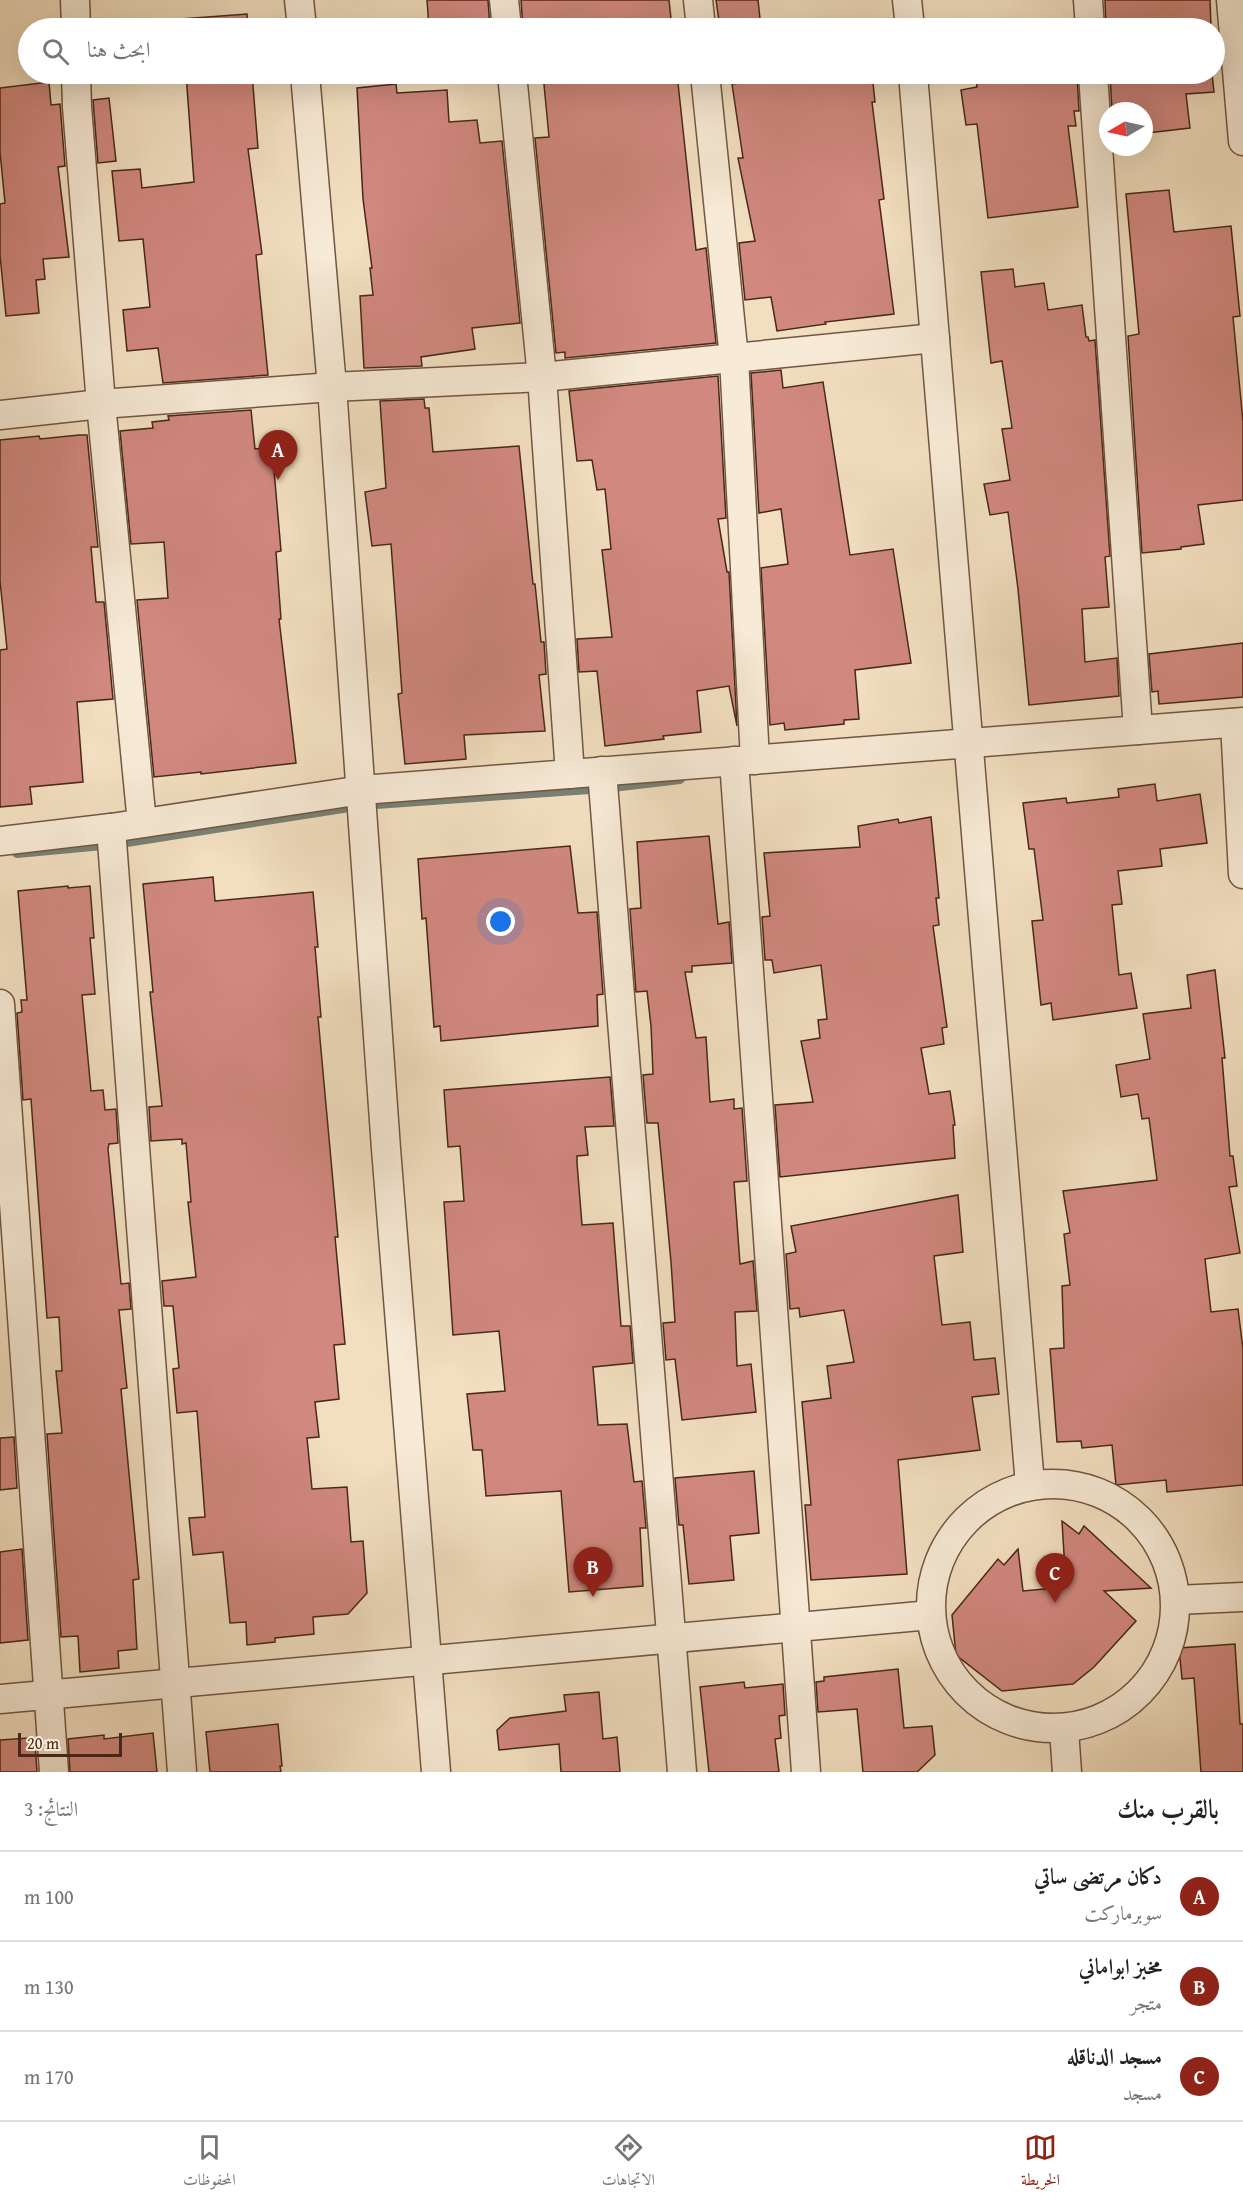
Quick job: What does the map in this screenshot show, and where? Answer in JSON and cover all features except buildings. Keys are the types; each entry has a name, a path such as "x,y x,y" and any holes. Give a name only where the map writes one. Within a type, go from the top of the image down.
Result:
{"street":[{"path":"75,0 76,18"},
{"path":"299,0 301,18"},
{"path":"504,0 506,18"},
{"path":"698,0 700,18"},
{"path":"908,0 909,18"},
{"path":"1088,0 1089,18"},
{"path":"1231,0 1243,141"},
{"path":"76,84 101,404 142,823"},
{"path":"306,84 332,387 386,1149 436,1772"},
{"path":"513,84 542,377 570,774"},
{"path":"706,84 734,358 745,760 806,1772"},
{"path":"915,84 1030,1485"},
{"path":"1094,84 1138,730"},
{"path":"0,415 101,404 332,387 542,377 935,338"},
{"path":"0,840 111,828 362,789 1239,723 1243,874"},
{"path":"602,771 682,1772"},
{"path":"111,828 182,1772"},
{"path":"0,1004 54,1772"},
{"path":"1070,1484 1102,1493 1131,1511 1154,1536 1169,1566 1176,1600 1172,1637 1157,1672 1151,1679 1132,1701 1101,1720 1064,1730 1025,1727 989,1712 960,1686 940,1653 931,1615 934,1578 947,1544 970,1515 1001,1494 1030,1485 1070,1484"},
{"path":"1176,1600 1243,1597"},
{"path":"0,1699 931,1615"},
{"path":"1064,1730 1067,1772"}],"waterway":[{"path":"17,853 114,844 362,805 604,788 680,779"}],"place":[{"name":"دكان مرتضى ساتي","path":"278,480"},
{"name":"مخبز ابواماني","path":"593,1597"},
{"name":"مسجد الدناقله","path":"1055,1603"}]}
